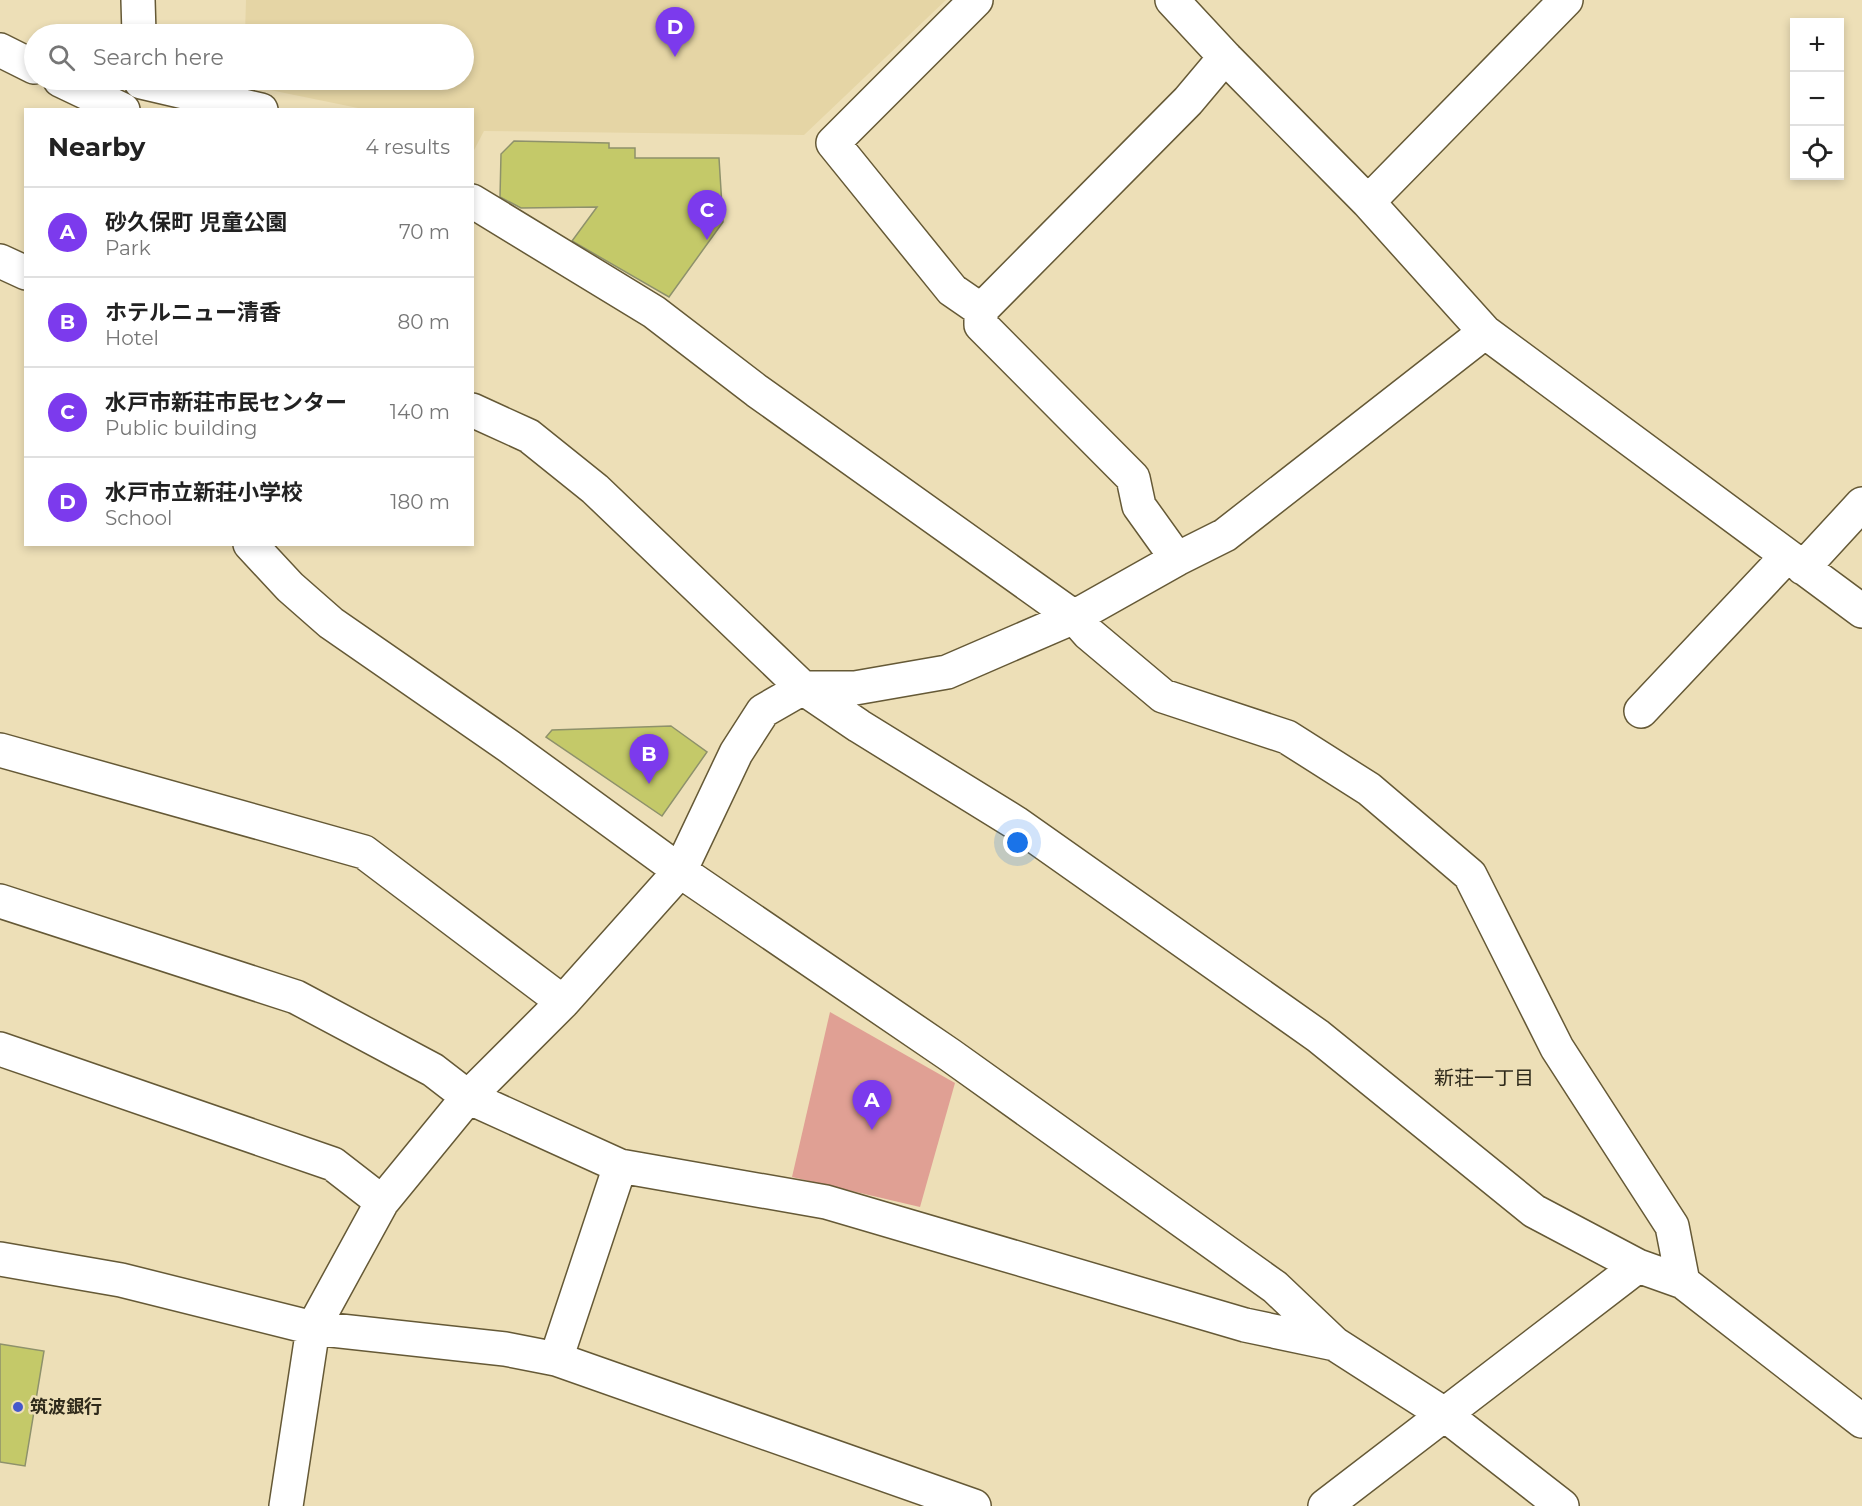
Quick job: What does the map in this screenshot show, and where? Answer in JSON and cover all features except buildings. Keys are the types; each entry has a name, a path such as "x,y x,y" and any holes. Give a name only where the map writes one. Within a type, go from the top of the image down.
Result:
{"street":[{"path":"138,0 139,24"},
{"path":"976,0 833,142 952,290 981,310"},
{"path":"1172,0 1368,202 1485,332 1862,612"},
{"path":"1368,202 1566,0"},
{"path":"0,50 24,62"},
{"path":"1178,559 1139,506 1133,478 981,325 981,310 1188,101 1225,57"},
{"path":"81,90 119,108"},
{"path":"141,90 249,108"},
{"path":"474,202 654,312 757,391 1074,617 1088,633 1162,696 1287,737 1369,789 1470,875 1557,1048 1672,1226 1683,1282"},
{"path":"0,261 24,272"},
{"path":"286,1506 313,1328 382,1202 468,1097 563,1002 680,871 736,753 763,711 803,688 855,688 947,672 1074,617 1225,535 1485,332"},
{"path":"474,411 529,436 595,489 803,688 859,726 1016,823 1281,1009 1318,1036 1534,1211 1638,1266 1683,1282 1862,1421"},
{"path":"1641,711 1795,562 1862,504"},
{"path":"252,546 290,587 331,623 510,747 680,871 950,1055 1275,1287 1335,1344 1444,1414 1562,1506"},
{"path":"0,750 364,852 563,1002"},
{"path":"0,901 296,997 433,1070 468,1097 620,1166 826,1202 1245,1325 1335,1344"},
{"path":"0,1049 333,1164 382,1202"},
{"path":"556,1359 620,1166"},
{"path":"0,1259 121,1280 313,1328 505,1349 556,1359 974,1506"},
{"path":"1325,1506 1638,1266"}],"shaded area":[{"path":"246,0 946,0 804,135 484,131 474,150 474,108 358,108 270,90 474,90 474,24 245,24"},
{"path":"830,1012 955,1083 920,1207 792,1177"}],"place":[{"name":"水戸市立新荘小学校","path":"675,57"},
{"name":"水戸市新荘市民センター","path":"707,240"},
{"name":"ホテルニュー清香","path":"649,784"},
{"name":"砂久保町 児童公園","path":"872,1130"},
{"name":"筑波銀行","path":"18,1407"}],"district":[{"name":"新荘一丁目","path":"1484,1078"}]}
